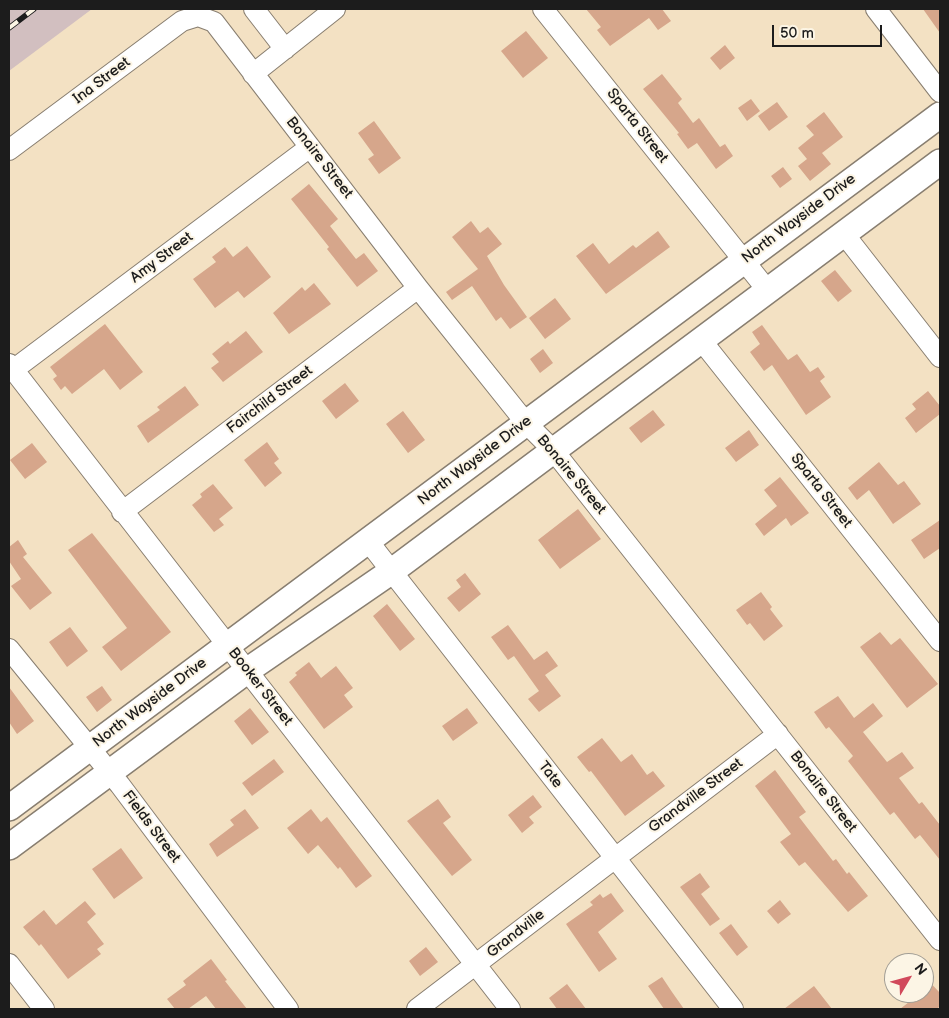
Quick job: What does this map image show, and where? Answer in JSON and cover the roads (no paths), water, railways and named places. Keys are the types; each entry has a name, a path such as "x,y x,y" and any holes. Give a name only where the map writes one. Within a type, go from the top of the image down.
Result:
{"main road":[{"name":"North Wayside Drive","path":"9,808 940,115"},
{"name":"North Wayside Drive","path":"9,847 248,670 392,571 940,162"}],"street":[{"path":"254,9 285,49"},
{"path":"253,74 335,9"},
{"name":"Sparta Street","path":"543,9 768,290"},
{"path":"876,9 940,92"},
{"name":"Bonaire Street","path":"200,12 214,22 418,288 526,423 552,450 940,940"},
{"name":"Ina Street","path":"9,150 182,22 200,12"},
{"name":"Amy Street","path":"11,367 310,147"},
{"path":"844,234 940,357"},
{"name":"Fairchild Street","path":"122,512 418,288"},
{"name":"Sparta Street","path":"702,340 940,641"},
{"name":"Booker Street","path":"11,367 510,1009"},
{"name":"Tate","path":"368,541 614,859 733,1009"},
{"name":"Fields Street","path":"9,649 108,772 288,1009"},
{"name":"Grandville Street","path":"614,859 778,734"},
{"name":"Grandville","path":"417,1009 614,859"},
{"path":"9,964 44,1009"}],"railway":[{"path":"9,28 34,9"}]}
